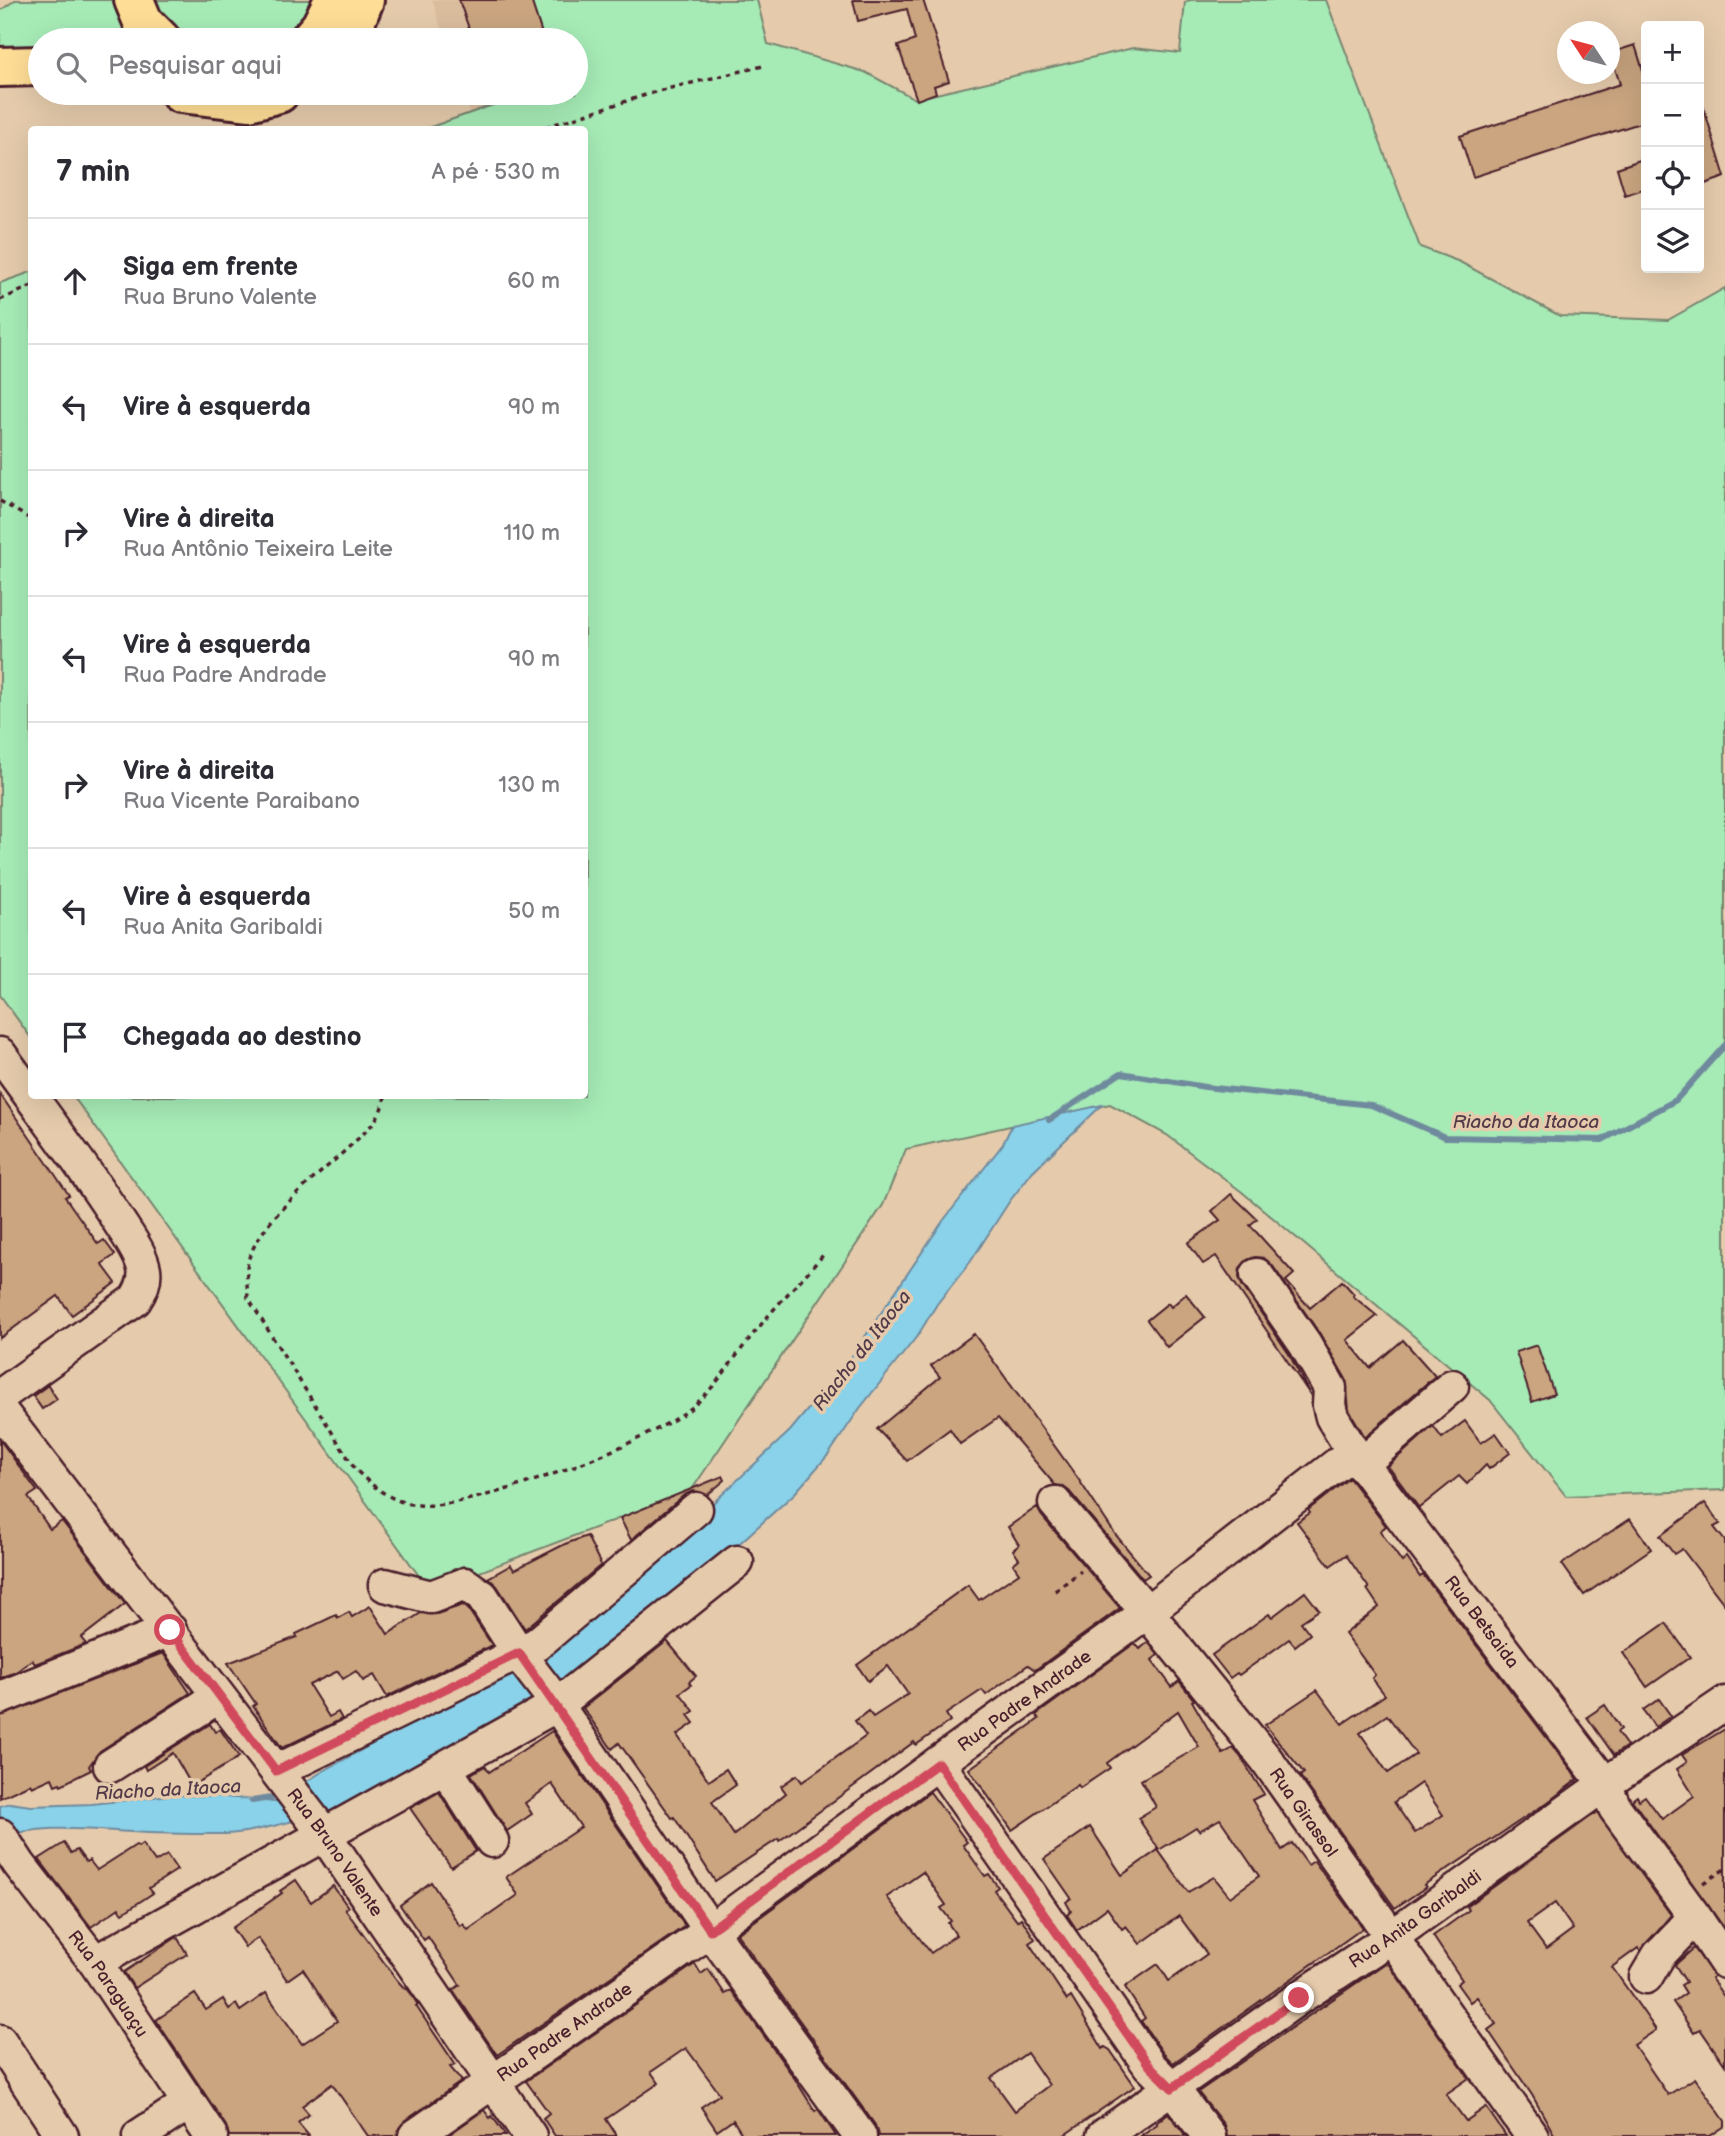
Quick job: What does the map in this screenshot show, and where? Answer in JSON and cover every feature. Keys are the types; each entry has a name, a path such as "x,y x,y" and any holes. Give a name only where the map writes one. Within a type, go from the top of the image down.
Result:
{"main road":[{"path":"134,0 143,22 149,28"},
{"path":"319,28 334,0"},
{"path":"353,28 364,0"},
{"path":"0,67 28,66"}],"street":[{"path":"0,1054 28,1094"},
{"path":"0,1396 135,1300 144,1276 144,1267 114,1215 32,1099"},
{"name":"Rua Betsaida","path":"1257,1275 1305,1344 1329,1388 1332,1417 1357,1459 1605,1784 1615,1808 1725,1962"},
{"name":"Rua Padre Andrade","path":"415,2136 710,1930 1452,1387"},
{"name":"Rua Bruno Valente","path":"0,1410 323,1833 530,2136"},
{"name":"Rua Girassol","path":"1055,1503 1266,1759 1532,2136"},
{"path":"279,1775 522,1657 696,1508"},
{"path":"95,1962 323,1833 446,1769 554,1701 737,1562"},
{"path":"385,1585 431,1597 465,1584 482,1596 710,1930 860,2136"},
{"path":"0,1698 170,1630"},
{"path":"110,1766 218,1697"},
{"name":"Rua Anita Garibaldi","path":"1103,2136 1725,1703"},
{"path":"938,1763 1149,2065 1172,2088 1209,2136"},
{"path":"446,1769 492,1841"},
{"name":"Rua Paraguaçu","path":"8,1855 95,1962 211,2136"},
{"path":"1646,1978 1659,1955 1695,1917"},
{"path":"0,2041 62,2136"},
{"path":"139,2136 189,2103"}],"path":[{"path":"549,126 658,92 764,66"},
{"path":"0,300 28,288"},
{"path":"0,501 28,518"},
{"path":"384,1099 377,1120 276,1216 249,1257 247,1279 248,1298 355,1469 379,1491 397,1500 417,1505 448,1505 538,1478 652,1433 694,1406 711,1389 759,1326 824,1254"},
{"path":"1055,1591 1099,1556"}],"shaded area":[{"path":"432,0 531,0 540,28 441,28"},
{"path":"467,105 493,105 470,113"}],"green space":[{"path":"15,0 120,0 138,28 28,28 28,52 0,51 0,11"},
{"path":"148,0 320,0 299,28 166,28"},
{"path":"531,0 757,0 768,44 865,72 915,99 1133,48 1180,53 1185,2 1190,0 1326,0 1420,247 1460,262 1560,316 1668,320 1725,288 1725,1490 1566,1496 1490,1400 1242,1192 1167,1135 1110,1104 906,1149 883,1205 691,1491 430,1591 75,1099 588,1099 588,126 434,126 493,105 588,105 588,28 540,28"},
{"path":"28,273 28,1034 0,995 0,283"}],"water":[{"path":"1102,1105 1033,1171 1009,1202 971,1261 937,1304 918,1335 860,1408 829,1454 795,1493 698,1581 533,1704 344,1813 238,1833 49,1829 0,1838 0,1806 10,1803 31,1806 92,1804 170,1795 274,1802 320,1773 497,1675 514,1675 546,1658 564,1633 653,1559 790,1431 850,1359 943,1221 1003,1144 1012,1125"}],"building":[{"path":"459,0 531,0 540,28 469,28"},
{"path":"853,0 923,0 949,81 934,86 936,93 917,100 898,46 915,40 907,9 858,21"},
{"path":"1635,45 1641,64 1641,123 1473,177 1460,136 1620,84 1620,50"},
{"path":"1704,109 1725,177 1704,184"},
{"path":"1641,160 1641,190 1625,195 1617,168"},
{"path":"0,1094 69,1195 65,1197 98,1244 104,1240 115,1255 102,1264 116,1283 72,1315 58,1296 0,1338"},
{"path":"1231,1194 1257,1219 1250,1225 1294,1274 1286,1281 1310,1308 1342,1281 1353,1296 1377,1316 1347,1340 1370,1368 1403,1340 1435,1376 1365,1437 1349,1410 1346,1379 1320,1334 1272,1265 1264,1258 1255,1257 1247,1260 1240,1268 1239,1277 1289,1354 1311,1396 1216,1256 1203,1264 1188,1243 1220,1220 1212,1211"},
{"path":"1186,1294 1205,1317 1167,1347 1147,1320 1168,1303 1171,1307"},
{"path":"974,1334 1115,1534 1149,1575 1143,1579 1069,1491 1055,1485 998,1418 960,1444 950,1429 907,1461 877,1429 940,1377 931,1366"},
{"path":"1537,1345 1554,1394 1532,1402 1516,1352"},
{"path":"48,1385 57,1399 42,1409 33,1396"},
{"path":"1465,1421 1481,1443 1496,1433 1510,1453 1489,1469 1486,1465 1467,1484 1459,1476 1419,1508 1388,1466 1433,1426 1442,1438"},
{"path":"0,1440 37,1491 28,1497 50,1529 62,1521 125,1604 81,1638 86,1644 35,1664 32,1660 16,1672 0,1678"},
{"path":"723,1476 725,1480 707,1495 693,1491 684,1495 631,1540 620,1518"},
{"path":"1349,1478 1386,1526 1380,1531 1402,1562 1407,1558 1420,1577 1423,1575 1578,1779 1395,1908 1300,1776 1304,1773 1265,1725 1317,1690 1342,1724 1385,1695 1372,1678 1375,1675 1345,1634 1379,1607 1346,1555 1330,1566 1297,1522 1310,1513 1308,1510","holes":["1387,1715 1416,1754 1388,1773 1360,1733","1421,1783 1443,1815 1415,1833 1394,1802"]},
{"path":"1705,1503 1720,1524 1714,1527 1725,1541 1725,1605 1682,1549 1674,1554 1660,1536"},
{"path":"1037,1507 1120,1608 1035,1670 1028,1665 986,1695 982,1690 946,1714 950,1721 916,1745 914,1742 779,1841 778,1839 715,1881 674,1817 672,1818 619,1743 612,1749 583,1708 667,1641 696,1676 689,1682 691,1685 680,1693 694,1711 688,1715 694,1723 677,1735 709,1781 726,1769 736,1785 712,1802 734,1835 786,1793 781,1786 797,1775 802,1782 866,1736 855,1721 868,1711 873,1717 908,1694 888,1666 868,1681 857,1665 968,1585 979,1600 1019,1573 1013,1564 1019,1559 1013,1550 1019,1545 1008,1527"},
{"path":"1630,1519 1651,1549 1584,1595 1562,1564"},
{"path":"587,1536 601,1565 525,1629 497,1586 488,1578 511,1565 514,1570"},
{"path":"1305,1592 1319,1610 1301,1622 1310,1634 1295,1646 1289,1639 1239,1675 1237,1673 1230,1678 1212,1655 1269,1614 1272,1617"},
{"path":"463,1605 492,1645 387,1697 374,1675 363,1681 356,1671 343,1679 338,1671 309,1685 329,1717 338,1712 342,1719 282,1748 228,1663 297,1637 296,1634 336,1615 338,1618 349,1612 352,1617 370,1606 388,1634 421,1613 437,1614"},
{"path":"1666,1623 1690,1657 1647,1687 1623,1653"},
{"path":"1148,1642 1158,1655 1152,1660 1172,1687 1179,1681 1194,1700 1192,1701 1223,1754 1233,1748 1240,1756 1264,1794 1252,1800 1282,1850 1292,1843 1308,1865 1314,1861 1363,1928 1173,2063 1141,2021 1145,2018 1125,1987 1158,1964 1169,1981 1207,1954 1179,1916 1140,1944 1126,1926 1122,1929 1107,1908 1077,1930 1067,1915 1071,1911 1066,1902 1071,1898 1044,1859 1090,1827 1122,1875 1158,1850 1188,1892 1214,1877 1230,1897 1259,1876 1220,1819 1199,1831 1196,1827 1159,1850 1138,1818 1156,1807 1141,1780 1199,1747 1178,1711 1107,1763 1110,1768 1080,1788 1078,1785 1012,1830 969,1769 1039,1719 1036,1715 1135,1643 1140,1649"},
{"path":"163,1653 190,1693 100,1751 89,1766 91,1770 61,1785 55,1785 52,1778 32,1787 30,1784 0,1798 0,1716"},
{"path":"1659,1699 1671,1716 1655,1727 1643,1710"},
{"path":"1605,1705 1621,1729 1617,1732 1627,1746 1614,1755 1587,1717"},
{"path":"210,1724 215,1732 220,1729 239,1757 192,1786 173,1753 146,1770 144,1766"},
{"path":"1725,1729 1725,1929 1632,1800 1637,1796 1639,1800 1645,1796 1662,1819 1694,1796 1677,1769 1687,1762 1682,1755"},
{"path":"552,1731 685,1926 497,2055 453,1990 460,1985 428,1937 424,1940 400,1905 431,1882 460,1926 463,1924 468,1930 518,1895 506,1877 581,1827 552,1784 525,1803 532,1814 507,1831 471,1774 485,1766 489,1772"},
{"path":"439,1792 476,1851 451,1867 410,1808"},
{"path":"930,1792 967,1842 963,1845 985,1876 989,1874 998,1887 994,1890 1017,1921 1021,1918 1035,1939 1029,1943 1067,2000 1071,1997 1103,2049 1105,2047 1110,2050 1135,2086 1063,2136 878,2136 875,2125 737,1934","holes":["923,1872 946,1905 941,1908 951,1921 948,1923 956,1935 931,1953 887,1897","1027,2053 1049,2085 1015,2111 991,2078"]},
{"path":"1597,1812 1671,1915 1640,1951 1638,1948 1612,1967 1656,2030 1634,2045 1668,2095 1695,2078 1725,2121 1725,2126 1710,2136 1555,2136 1532,2095 1488,2030 1496,2024 1477,1997 1470,2002 1457,1984 1462,1980 1433,1936 1469,1910 1467,1906","holes":["1555,1903 1573,1929 1546,1949 1527,1923"]},
{"path":"64,1843 71,1853 77,1850 86,1862 89,1860 97,1870 136,1845 138,1847 142,1844 155,1862 167,1855 177,1870 149,1888 153,1893 123,1913 119,1908 91,1927 39,1859"},
{"path":"296,1880 311,1902 333,1886 348,1907 345,1909 397,1980 407,1988 455,2064 450,2067 462,2081 405,2121 397,2136 368,2136 332,2084 302,2106 309,2114 298,2123 309,2136 229,2136 226,2126 156,2020 195,1994 206,2010 223,1999 229,2009 236,2004 240,2011 266,1993 302,2044 337,2021 303,1969 287,1980 258,1938 245,1947 232,1928"},
{"path":"177,1937 187,1954 134,1988 124,1972"},
{"path":"1694,1948 1714,1976 1711,1978 1725,1998 1725,2065 1700,2029 1694,2033 1673,2002 1686,1993 1681,1985 1686,1982 1675,1965"},
{"path":"1387,1962 1469,2078 1446,2094 1466,2121 1486,2107 1506,2136 1227,2136 1224,2125 1198,2092"},
{"path":"695,1964 701,1974 708,1969 725,1994 731,1990 815,2111 818,2109 836,2136 743,2136 733,2120 717,2131 701,2107 720,2094 686,2048 651,2072 659,2083 606,2119 617,2136 555,2136 543,2118 549,2113 526,2081"},
{"path":"484,2110 490,2118 492,2116 506,2136 447,2136"},
{"path":"1168,2113 1186,2136 1140,2136 1157,2124"}],"waterway":[{"name":"Riacho da Itaoca","path":"1049,1120 1121,1073 1205,1087 1371,1105 1445,1137 1602,1140 1676,1100 1725,1045"},
{"name":"Riacho da Itaoca","path":"252,1801 283,1796"}],"route":[{"path":"170,1630 276,1771 519,1653 710,1930 938,1763 1149,2065 1172,2088 1299,1998"}]}
